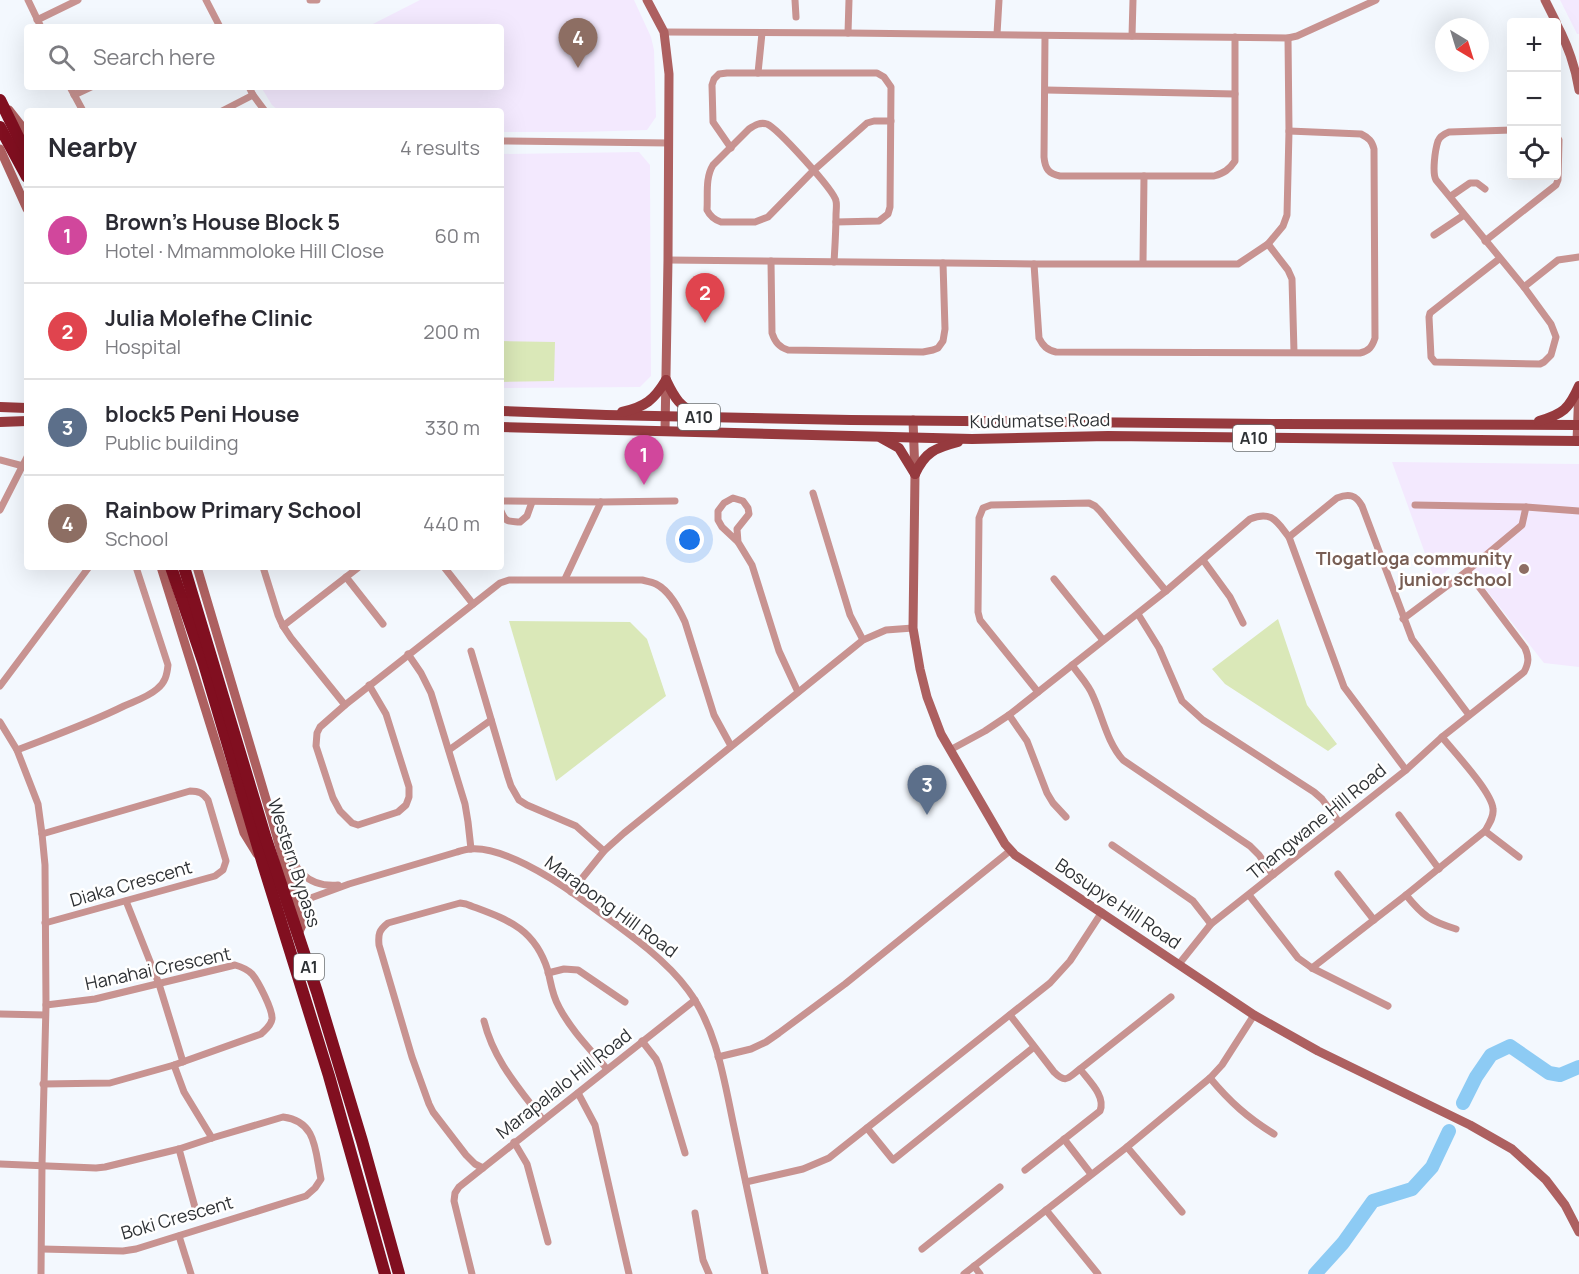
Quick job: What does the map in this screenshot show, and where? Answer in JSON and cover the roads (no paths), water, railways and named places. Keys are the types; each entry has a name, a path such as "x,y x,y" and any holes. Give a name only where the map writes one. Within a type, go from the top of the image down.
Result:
{"highway":[{"path":"0,99 24,149"},
{"path":"0,127 24,171"},
{"name":"Western Bypass","path":"172,570 204,664 329,1076 385,1274"},
{"name":"Western Bypass","path":"184,570 362,1141 399,1274"}],"main road":[{"path":"606,415 634,409 647,403 655,397 666,380 678,402 685,409 703,417"},
{"path":"1520,425 1539,421 1564,411 1572,402 1579,386"},
{"path":"0,407 24,406"},
{"name":"Kudumatse Road","path":"504,411 666,417 1223,424 1578,425"},
{"path":"0,422 24,421"},
{"name":"Kudumatse Road","path":"504,427 972,439 1108,436 1578,441"},
{"path":"880,437 898,448 915,474"},
{"path":"915,474 921,461 932,451 972,439"}],"street":[{"path":"28,0 39,23 78,0"},
{"path":"206,0 215,24"},
{"path":"310,0 317,0"},
{"path":"647,0 664,32 669,74 669,260 665,431"},
{"path":"795,0 796,17"},
{"path":"848,33 849,0"},
{"path":"997,34 999,0"},
{"path":"1132,36 1133,0"},
{"path":"664,32 1288,38 1376,0"},
{"path":"1545,0 1554,18"},
{"path":"758,73 762,33"},
{"path":"1561,33 1577,68 1579,90"},
{"path":"1045,36 1044,158 1049,172 1060,176 1214,176 1231,168 1234,161 1235,37"},
{"path":"669,260 1238,264 1268,244 1283,225 1287,215 1288,38"},
{"path":"731,148 713,122 712,85 719,74 877,73 885,76 891,87 890,207 888,214 879,221 836,222"},
{"path":"72,90 81,108"},
{"path":"74,95 85,90"},
{"path":"250,90 263,108"},
{"path":"1046,90 1235,93"},
{"path":"228,108 253,95"},
{"path":"0,99 24,129"},
{"path":"834,262 836,201 828,188 813,171 778,132 765,124 756,124 712,165 708,177 707,210 709,214 721,222 755,222 768,217 813,171 867,123 891,121"},
{"path":"1499,259 1430,313 1432,360 1438,363 1540,364 1551,355 1556,337 1554,330 1524,287 1499,259 1436,180 1433,173 1438,141 1449,132 1507,130"},
{"path":"1034,264 1039,338 1042,345 1050,351 1360,354 1368,351 1375,338 1374,149 1372,142 1361,134 1289,131"},
{"path":"504,141 669,143"},
{"path":"0,149 24,202"},
{"path":"1143,263 1144,176"},
{"path":"1485,241 1556,185 1558,180"},
{"path":"1450,196 1470,183 1477,183 1485,189"},
{"path":"1434,235 1464,215"},
{"path":"1268,244 1292,279 1294,352"},
{"path":"1524,287 1558,260 1579,258"},
{"path":"771,261 772,333 774,341 782,348 788,350 923,352 938,348 943,341 945,329 943,263"},
{"path":"1578,441 1579,386"},
{"name":"Bosupye Hill Road","path":"913,420 914,628 920,669 927,697 941,734 1005,844 1254,1015 1318,1051 1502,1143 1524,1159 1546,1180 1565,1205 1579,1232"},
{"path":"0,460 23,466 0,510"},
{"path":"813,493 850,615 863,640"},
{"path":"1289,537 1337,498 1345,495 1359,500 1404,619 1417,647 1469,715"},
{"path":"738,542 737,529 749,514 743,501 733,498 724,503 718,511 718,520 738,542 749,559 779,651 798,692"},
{"path":"504,501 675,501"},
{"path":"504,518 507,521 520,522 527,516 532,502"},
{"path":"565,579 601,502"},
{"path":"1038,692 984,627 978,612 979,518 983,508 991,505 1089,503 1100,511 1166,591"},
{"path":"1415,505 1526,507 1579,511"},
{"path":"1404,619 1522,525 1526,507"},
{"path":"950,750 1009,715 1138,614 1250,519 1257,516 1270,516 1289,537 1344,687 1406,770"},
{"path":"1203,560 1230,597 1244,623"},
{"path":"0,686 87,570"},
{"path":"17,750 114,711 147,696 163,684 168,665 137,570"},
{"path":"161,570 244,833 263,864"},
{"path":"198,570 302,925 298,934"},
{"path":"264,570 283,626 345,705"},
{"path":"283,626 355,570"},
{"path":"446,570 473,604"},
{"name":"Thangwane Hill Road","path":"1179,964 1211,924 1406,770 1442,737 1524,672 1529,657 1525,648 1467,571"},
{"path":"346,577 383,624"},
{"path":"1054,579 1103,640"},
{"path":"369,685 386,714 409,787 410,797 406,805 398,812 358,825 346,819 333,798 316,746 317,732 320,727 345,705 369,685 408,654 473,604 493,587 500,583 509,580 642,580 657,584 678,608 685,622 714,715 731,746"},
{"path":"1138,614 1160,648 1186,705 1203,720 1322,799 1339,822"},
{"path":"571,892 604,851 624,833 863,640 886,630 914,628"},
{"path":"471,651 511,786 519,800 576,826 604,851"},
{"path":"408,654 427,683 449,750 465,804 471,849"},
{"path":"1072,665 1093,694 1109,738 1123,760 1250,846 1274,875"},
{"path":"1009,715 1027,741 1047,793 1066,817"},
{"path":"449,750 491,720"},
{"path":"0,722 17,750 38,804 45,865 46,1005 41,1274"},
{"path":"1312,968 1439,869 1485,831 1492,820 1494,812 1488,795 1442,737"},
{"name":"Diaka Crescent","path":"42,834 190,791 203,794 208,800 226,861 223,870 215,876 45,923"},
{"path":"271,816 294,863 304,877 319,884 331,886 350,884"},
{"path":"1399,816 1439,869"},
{"path":"1485,831 1519,857"},
{"path":"1112,845 1193,901 1211,924"},
{"name":"Marapong Hill Road","path":"296,906 308,899 350,884 471,849 497,853 527,865 571,892 657,957 676,975 695,1000 705,1019 718,1057 765,1274"},
{"path":"718,1057 751,1049 779,1034 882,956 1011,850"},
{"path":"1338,874 1374,920"},
{"path":"1249,895 1298,958 1312,968 1388,1006"},
{"path":"1406,895 1428,918 1438,924 1456,929"},
{"path":"43,1084 110,1083 183,1062 159,984 126,901"},
{"path":"483,1168 466,1155 433,1112 424,1095 379,945 380,929 388,923 460,903 511,922 533,940 542,954 558,1006 582,1041 607,1069"},
{"path":"746,1182 803,1169 829,1158 1050,983 1070,961 1102,912"},
{"name":"Hanahai Crescent","path":"46,1005 95,999 235,965 244,968 253,975 269,1005 272,1019 268,1028 261,1034 183,1062"},
{"path":"548,972 564,969 578,970 625,1002"},
{"path":"1010,1015 1060,1078 1065,1079 1171,997"},
{"name":"Marapalalo Hill Road","path":"472,1274 454,1201 459,1187 695,1000"},
{"path":"0,1014 45,1015"},
{"path":"964,1274 1127,1147 1210,1078 1222,1065 1254,1015"},
{"path":"484,1021 497,1058 543,1120"},
{"path":"642,1041 659,1066 685,1154"},
{"path":"867,1128 893,1160 1034,1047"},
{"path":"0,1164 96,1168 179,1149 212,1138 184,1092 174,1065"},
{"path":"1025,1170 1100,1111 1103,1104 1102,1098 1080,1069"},
{"path":"1210,1078 1240,1110 1274,1134"},
{"path":"578,1093 595,1125 629,1274"},
{"name":"Boki Crescent","path":"42,1249 123,1251 136,1249 306,1196 321,1179 310,1133 303,1124 294,1119 283,1117 212,1138"},
{"path":"1064,1139 1090,1174"},
{"path":"514,1142 527,1164 548,1242"},
{"path":"1127,1147 1182,1212"},
{"path":"179,1149 196,1210"},
{"path":"922,1249 1000,1188"},
{"path":"1046,1210 1098,1274"},
{"path":"695,1213 703,1260 709,1274"},
{"path":"179,1236 191,1274"},
{"path":"974,1266 980,1274"}],"waterway":[{"path":"1463,1103 1476,1077 1491,1055 1510,1046 1549,1073 1560,1075 1579,1067"},
{"path":"1315,1274 1343,1243 1373,1201 1412,1189 1432,1167 1449,1131"}],"place":[{"name":"Rainbow Primary School","path":"578,68"},
{"name":"Julia Molefhe Clinic","path":"705,323"},
{"name":"Brown's House Block 5","path":"644,485"},
{"name":"Tlogatloga community junior school","path":"1524,569"},
{"name":"block5 Peni House","path":"927,815"}]}
